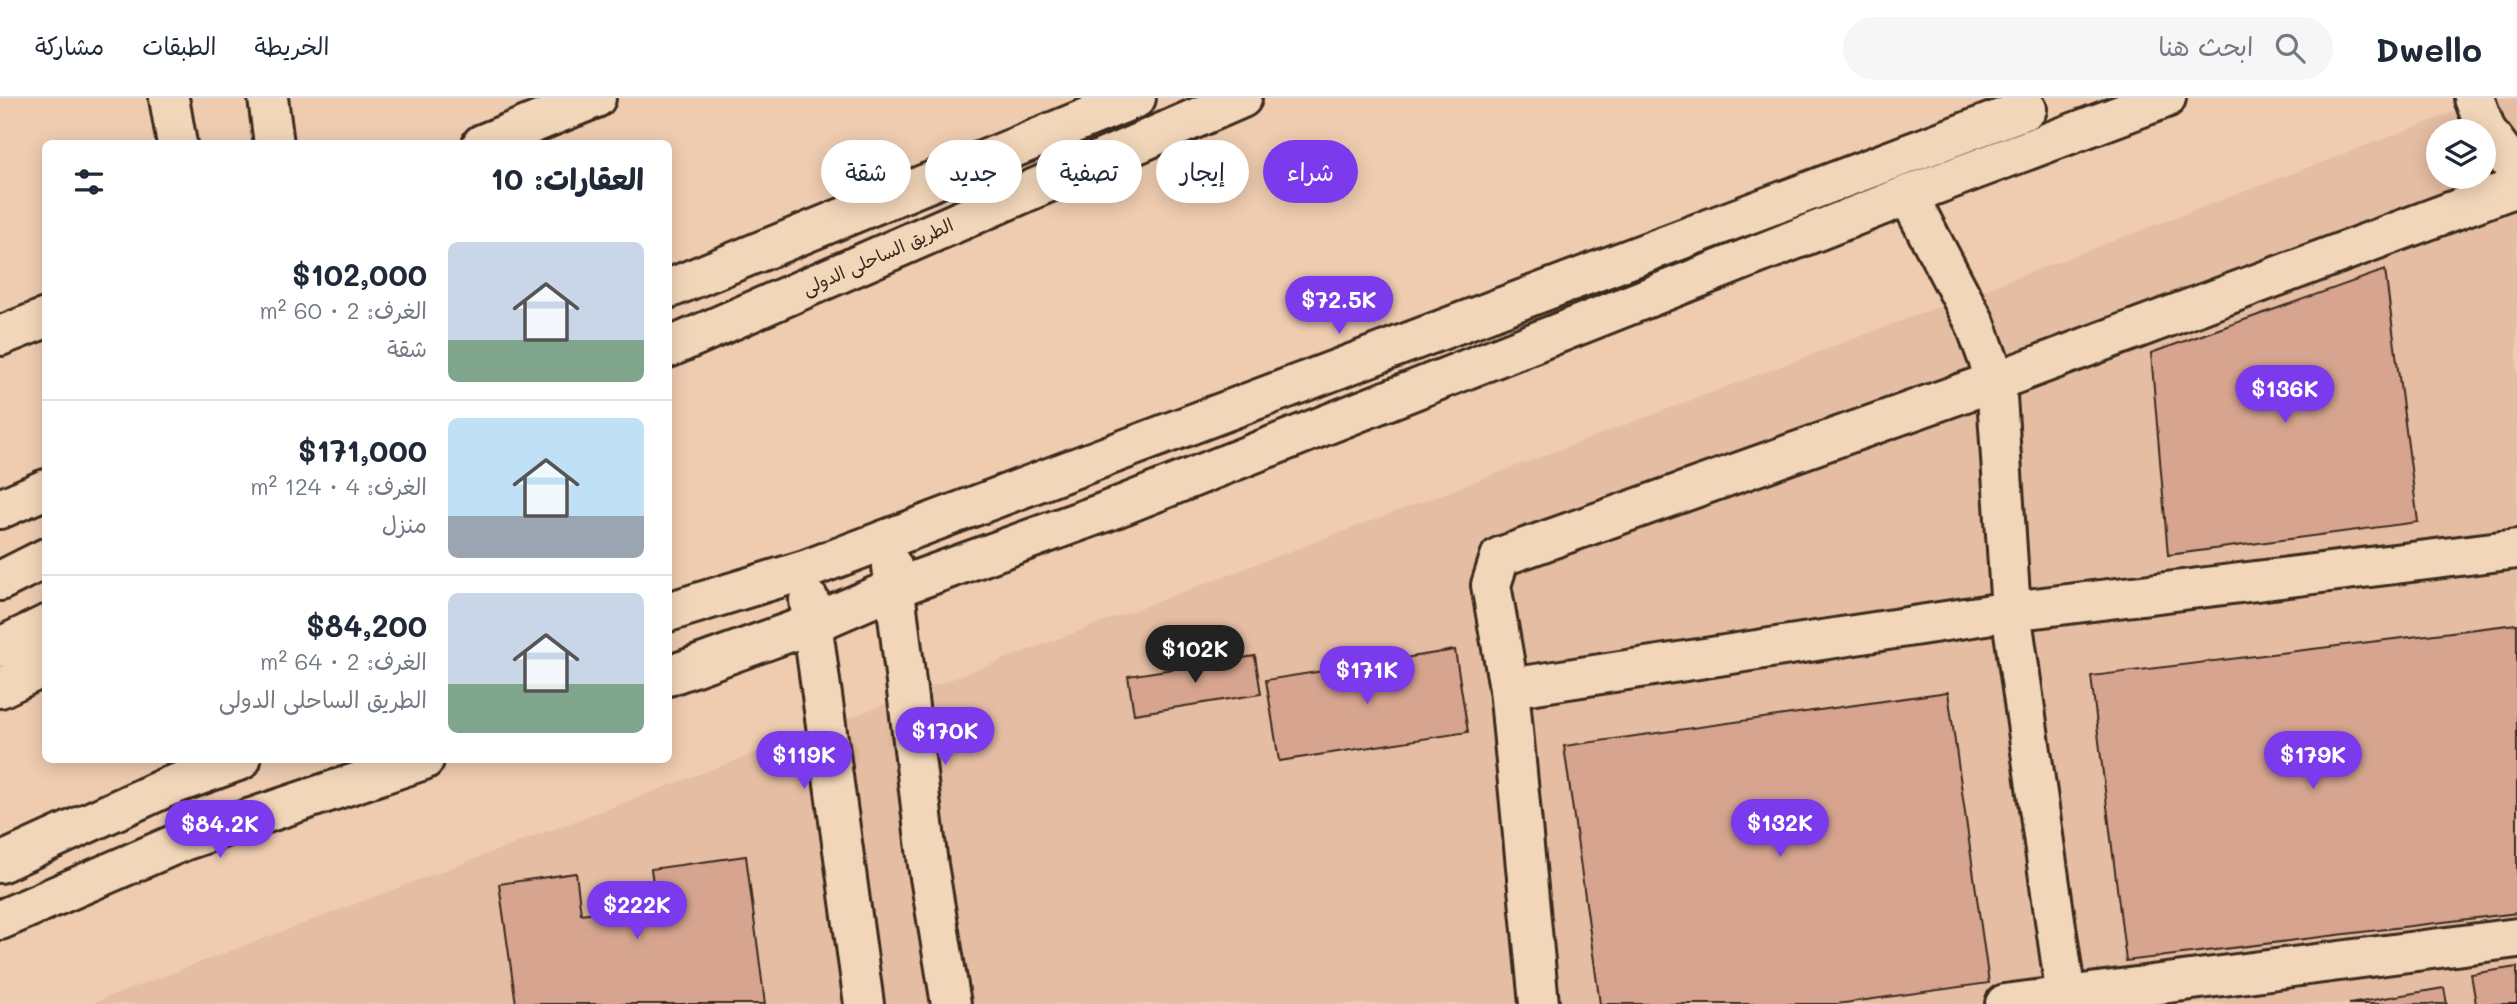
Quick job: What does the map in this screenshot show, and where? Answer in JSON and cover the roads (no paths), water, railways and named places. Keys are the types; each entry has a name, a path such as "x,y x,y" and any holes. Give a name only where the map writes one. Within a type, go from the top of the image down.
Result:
{"main road":[{"path":"169,98 176,140"},
{"path":"268,98 273,140"},
{"path":"492,140 596,98"},
{"name":"الطريق الساحلى الدولى","path":"672,346 1242,98"},
{"path":"672,675 812,624 895,588 1105,512 1908,195 2166,98"},
{"path":"2474,98 2486,130 2517,172"},
{"path":"672,287 1123,101"},
{"path":"672,611 805,570 2026,104 2033,149"},
{"path":"1539,1004 1509,688 1491,585 1500,557 1996,381 2517,187"},
{"path":"1908,195 1975,323 1996,381 2011,611 2067,1001"},
{"path":"0,336 42,320"},
{"path":"0,509 42,491"},
{"path":"889,536 928,865 951,1004"},
{"path":"1509,688 2011,611 2517,549"},
{"path":"0,581 42,560"},
{"path":"805,570 864,1004"},
{"path":"0,647 42,627"},
{"path":"0,688 42,668"},
{"path":"0,863 167,787 233,763"},
{"path":"0,919 183,841 415,763"},
{"path":"2004,1004 2067,1001 2517,938"}]}
